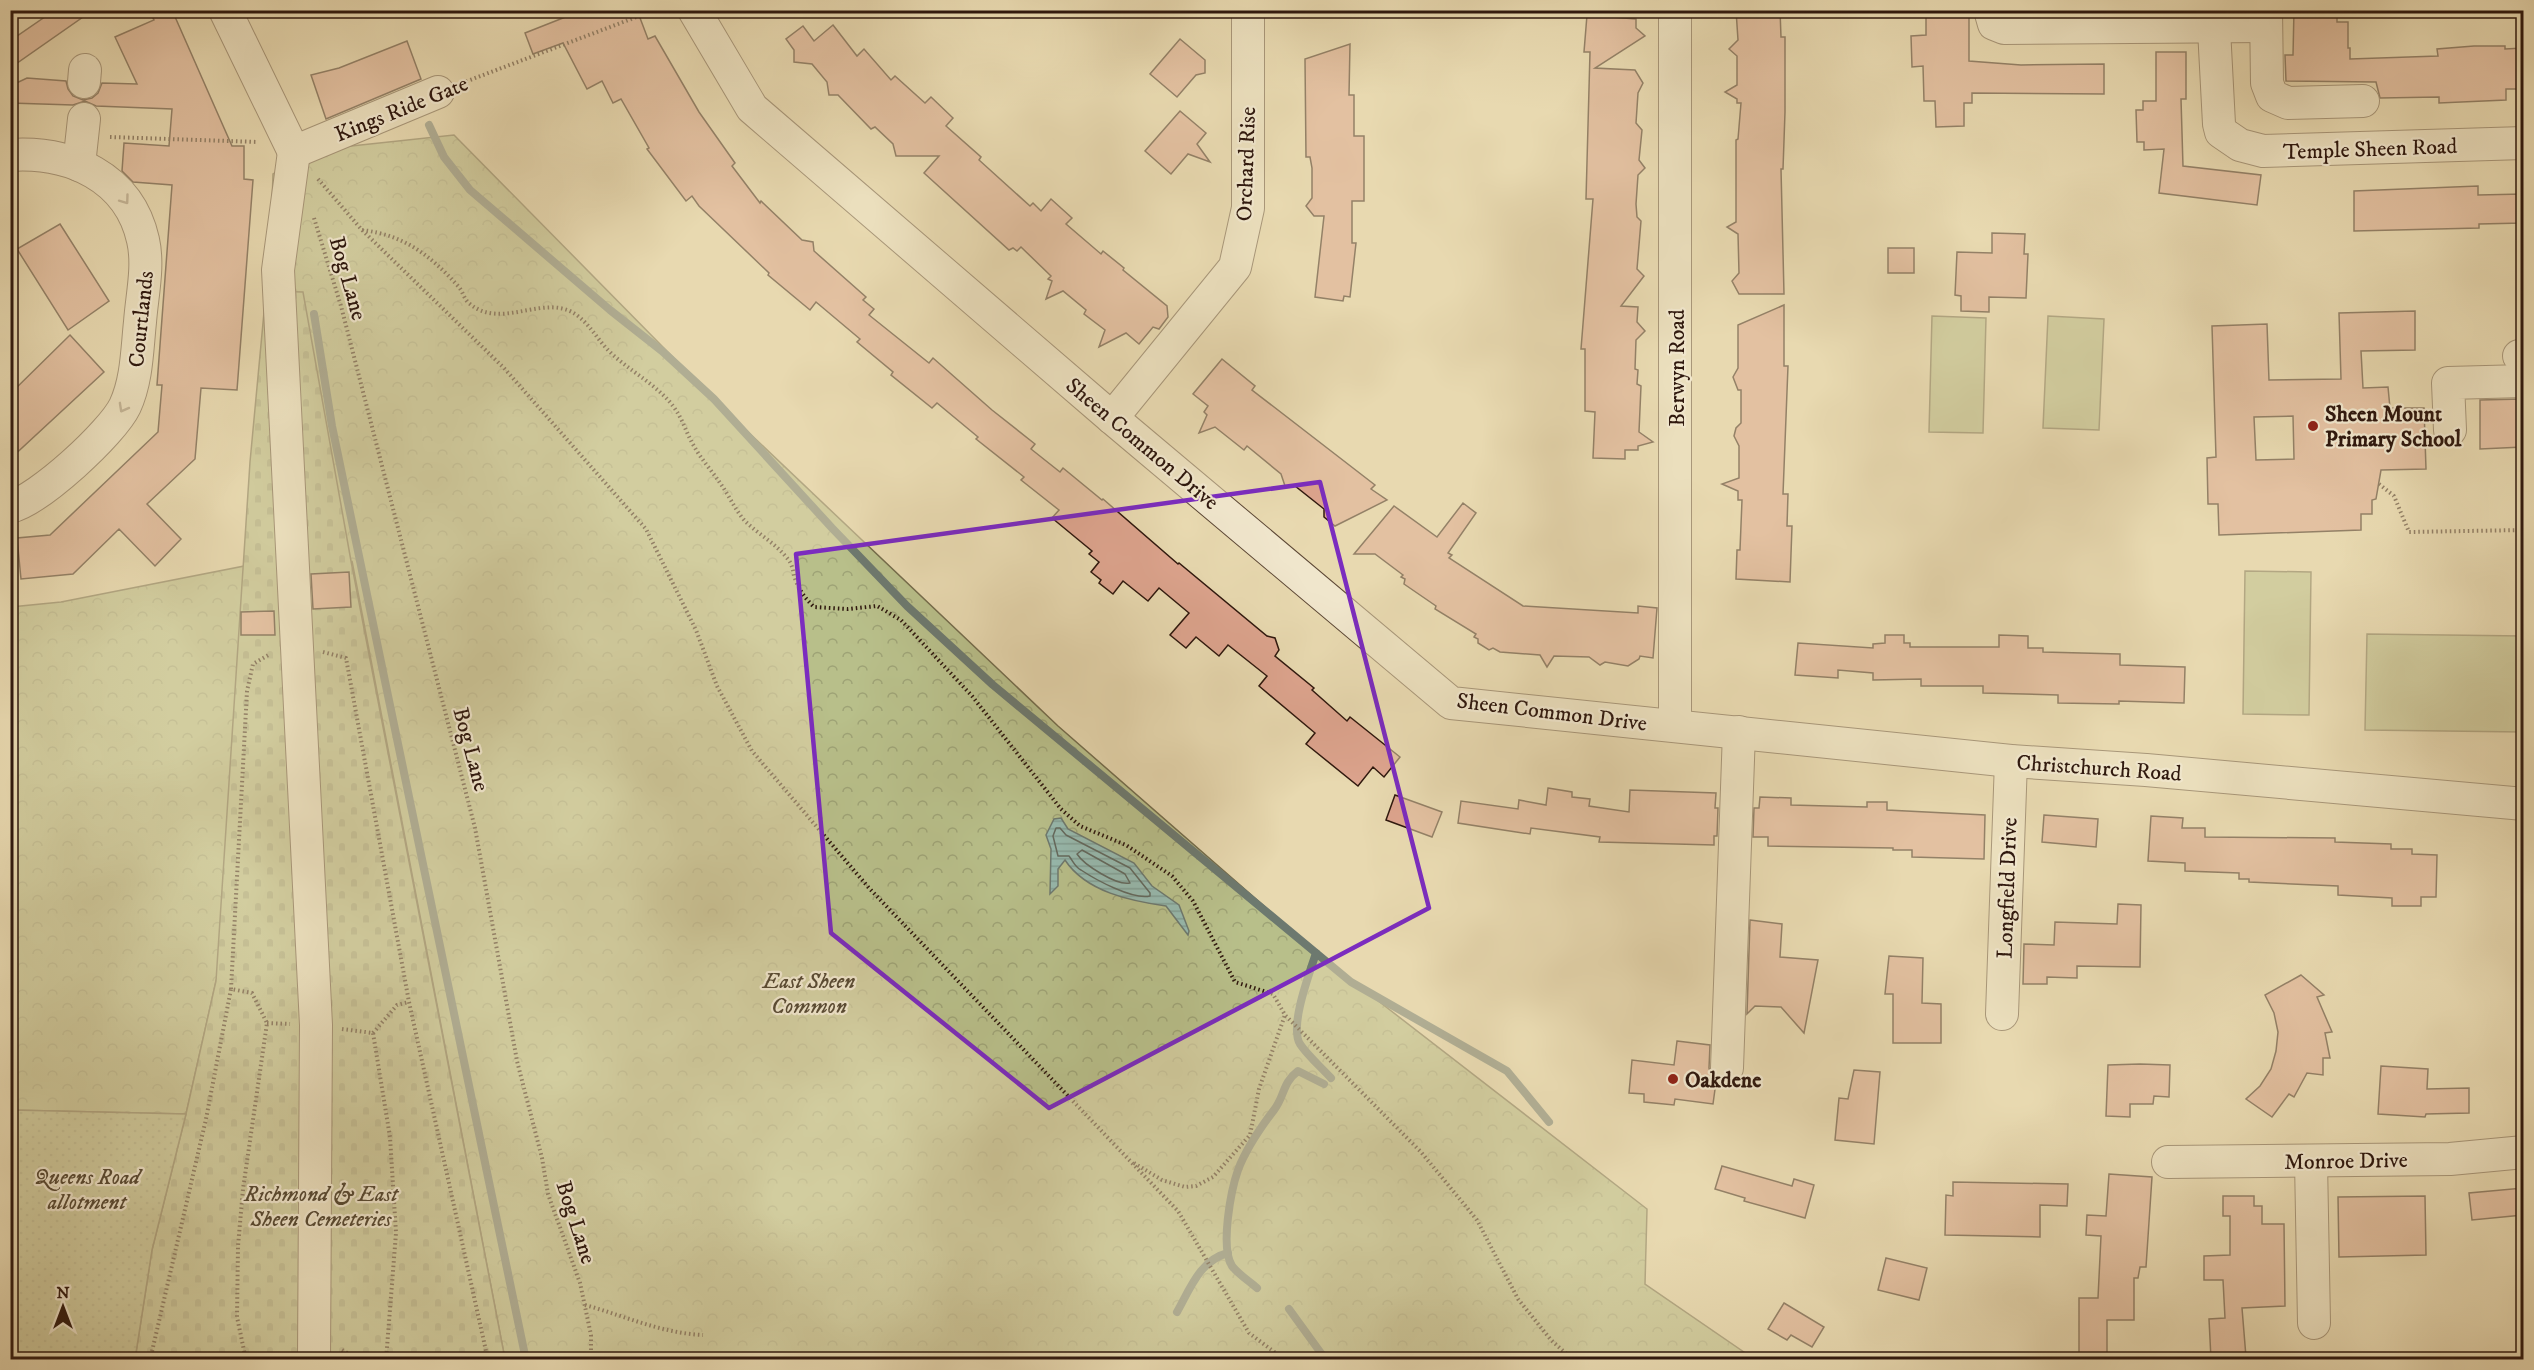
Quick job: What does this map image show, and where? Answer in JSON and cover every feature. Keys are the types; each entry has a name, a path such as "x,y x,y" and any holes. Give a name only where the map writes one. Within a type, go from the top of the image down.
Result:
{"street":[{"path":"225,10 294,152 278,270 316,1025 314,1359"},
{"name":"Sheen Common Drive","path":"694,10 752,108 1112,418 1451,703 1675,725"},
{"name":"Orchard Rise","path":"1112,418 1235,267 1248,208 1248,10"},
{"name":"Berwyn Road","path":"1675,10 1675,725"},
{"path":"1990,10 1994,24 2004,28 2213,18 2266,18 2267,83 2272,96 2288,103 2363,101"},
{"name":"Temple Sheen Road","path":"2213,18 2217,112 2221,132 2240,145 2264,151 2523,143"},
{"name":"Kings Ride Gate","path":"294,152 438,92"},
{"name":"Courtlands","path":"10,507 20,505 40,493 108,430 124,409 133,386 147,361 143,241 138,223 129,205 117,189 99,174 82,140 38,155 14,153"},
{"path":"2450,430 2448,383 2522,364"},
{"name":"Christchurch Road","path":"1675,725 2010,761 2146,770 2523,804"},
{"path":"1727,1068 1739,732"},
{"name":"Longfield Drive","path":"2002,1014 2010,761"},
{"name":"Monroe Drive","path":"2168,1162 2450,1159 2523,1152"},
{"path":"2311,1161 2314,1323"}],"path":[{"name":"Kings Ride Gate","path":"438,92 655,10"},
{"path":"82,140 264,143 294,152 362,230 504,368 646,529 696,630 717,686 752,751 869,888 1178,1211 1249,1333 1285,1359"},
{"name":"Bog Lane","path":"311,207 341,306 475,828 517,1061 542,1158 548,1194 580,1283 591,1335 591,1359"},
{"path":"362,230 379,232 410,244 436,262 462,290 468,303 486,313 510,315 523,310 559,309 575,314 591,326 610,352 648,380 673,406 686,426 693,445 744,520 786,557 794,568 795,579 803,596 813,607 848,609 877,606 901,620 972,696 1061,809 1080,826 1126,845 1172,876 1194,901 1235,982 1273,994 1285,1015 1421,1152 1477,1220 1518,1299 1551,1340 1573,1359"},
{"path":"2379,484 2394,496 2409,532 2523,530"},
{"path":"150,1359 206,1119 231,989 247,691 252,664 269,654 296,652 325,652 346,658 409,1002 488,1359"},
{"path":"231,989 252,993 267,1023 243,1189 238,1246 237,1317 246,1359"},
{"path":"386,1359 396,1233 390,1137 373,1033 397,1005 409,1002"},
{"path":"1128,1160 1162,1180 1185,1187 1196,1186 1213,1177 1250,1136 1258,1089 1285,1015"},
{"path":"267,1023 316,1025 373,1033"},
{"path":"585,1305 644,1325 678,1333 703,1335"}],"highlighted area":[{"path":"1320,482 1429,908 1049,1108 831,933 796,554"}],"green space":[{"name":"East Sheen Common","path":"454,135 726,411 1058,726 1328,962 1647,1209 1645,1284 1754,1359 505,1359 352,561 216,981 186,1114 11,1110 11,607 61,602 244,566 271,234 273,174 314,150"},
{"name":"Richmond & East Sheen Cemeteries","path":"266,291 303,292 351,561 505,1359 135,1360 152,1250 216,981 250,462"},
{"path":"1932,316 1986,318 1983,433 1929,432"},
{"path":"2048,316 2104,319 2099,430 2043,428"},
{"path":"2245,571 2311,572 2309,715 2243,714"},
{"path":"2367,634 2523,636 2523,732 2365,730"},
{"name":"Queens Road allotment","path":"11,1110 186,1114 152,1250 135,1359 11,1359"}],"water":[{"path":"1061,818 1068,829 1134,863 1152,886 1179,905 1189,931 1188,935 1166,906 1110,893 1085,880 1065,860 1058,869 1058,886 1050,894 1051,849 1046,835 1054,819"}],"building":[{"path":"55,10 93,10 10,68 10,41"},
{"path":"149,10 172,10 232,146 244,146 244,179 253,180 237,390 201,388 195,459 147,504 181,539 155,566 119,529 73,574 21,579 17,538 50,535 158,432 162,385 157,385 172,185 133,182 122,171 124,143 169,146 172,109 96,106 85,101 73,105 10,103 10,86 27,78 66,81 73,96 83,100 92,98 98,93 102,83 137,84 115,37 154,20"},
{"path":"566,10 637,10 648,39 655,36 699,112 735,163 732,166 760,203 761,201 802,240 813,242 814,251 866,297 863,300 874,309 869,315 929,363 933,358 1035,444 1031,449 1060,472 1063,468 1267,636 1275,638 1279,650 1275,656 1314,688 1312,690 1347,721 1350,717 1400,757 1384,777 1373,767 1358,786 1306,744 1315,733 1259,686 1267,676 1228,645 1219,656 1196,637 1186,648 1170,635 1189,613 1159,588 1148,601 1123,581 1113,594 1099,583 1101,580 1091,572 1099,562 1089,554 1092,551 1052,518 1059,510 1021,480 1024,477 976,439 978,437 937,403 932,408 891,375 893,372 857,342 860,339 816,302 810,310 768,275 769,273 699,206 692,196 686,201 647,149 649,148 621,99 613,103 602,81 587,89 563,43 533,54 525,33 568,16"},
{"path":"1736,10 1780,10 1781,37 1785,37 1785,112 1783,169 1781,169 1784,294 1739,294 1732,281 1739,273 1738,234 1727,227 1736,222 1736,140 1738,139 1741,103 1737,103 1737,99 1725,92 1737,85 1737,56 1729,49 1738,40"},
{"path":"1926,10 1969,10 1969,61 2021,65 2104,64 2104,94 1972,93 1972,103 1964,103 1964,126 1936,127 1935,101 1924,101 1923,66 1912,67 1911,36 1926,35"},
{"path":"2294,10 2337,10 2337,22 2348,22 2350,59 2438,56 2437,49 2474,46 2523,48 2523,89 2506,89 2506,100 2439,103 2439,97 2380,98 2376,82 2286,81 2285,55 2293,55"},
{"path":"1587,15 1636,19 1636,28 1645,36 1595,68 1635,70 1643,83 1638,93 1636,123 1642,130 1639,160 1645,168 1638,175 1636,204 1637,217 1641,221 1637,269 1644,276 1621,306 1638,307 1637,322 1645,331 1636,340 1635,369 1638,370 1637,384 1641,386 1639,432 1653,442 1638,446 1638,450 1625,450 1625,459 1593,458 1595,412 1585,411 1585,349 1581,349 1593,199 1586,199 1590,52 1584,52"},
{"path":"833,25 857,56 864,49 891,80 895,76 925,103 931,97 953,118 946,126 981,157 979,160 1030,206 1033,203 1041,211 1051,199 1072,218 1066,224 1101,254 1103,251 1124,268 1123,270 1167,306 1168,317 1159,329 1153,327 1139,344 1126,333 1099,347 1105,330 1084,314 1086,310 1063,291 1046,299 1052,281 1048,279 1051,276 1021,247 1017,251 1013,248 1009,250 924,173 939,156 896,156 893,144 875,127 871,129 838,95 829,95 827,82 812,64 794,62 794,50 786,39 803,26 814,41"},
{"path":"1180,39 1205,60 1205,73 1196,75 1177,97 1150,74"},
{"path":"407,41 421,79 326,119 311,75 339,68"},
{"path":"1350,44 1349,95 1354,95 1354,136 1364,136 1364,201 1352,201 1352,243 1356,243 1350,297 1344,296 1343,301 1315,297 1324,216 1314,216 1306,206 1312,198 1312,168 1310,157 1306,157 1305,59"},
{"path":"2156,52 2186,52 2186,99 2181,99 2183,166 2261,175 2257,205 2159,193 2164,149 2144,150 2144,142 2137,142 2136,110 2143,110 2143,101 2156,101"},
{"path":"1180,111 1206,133 1197,144 1210,162 1188,154 1171,174 1145,151"},
{"path":"2478,186 2478,195 2523,194 2523,223 2479,224 2479,228 2354,231 2354,191"},
{"path":"60,224 109,301 68,330 17,249"},
{"path":"1992,233 2025,234 2024,254 2028,254 2026,298 1989,297 1989,312 1961,311 1961,296 1955,295 1957,252 1992,253"},
{"path":"1888,248 1914,248 1914,273 1888,273"},
{"path":"1784,305 1784,366 1788,366 1783,494 1788,494 1787,526 1792,526 1790,582 1736,579 1742,500 1738,500 1738,491 1722,484 1739,478 1739,446 1734,436 1736,428 1741,423 1741,390 1738,390 1733,377 1738,368 1738,325"},
{"path":"2415,311 2415,350 2361,351 2363,388 2388,387 2390,408 2424,408 2426,469 2381,470 2376,499 2372,500 2372,514 2361,514 2361,530 2219,535 2218,504 2208,504 2207,458 2216,457 2212,326 2267,324 2269,380 2341,379 2339,313","holes":["2293,416 2294,459 2256,460 2254,417"]},
{"path":"70,335 104,372 10,459 10,394"},
{"path":"1222,359 1255,386 1252,390 1375,485 1371,489 1387,500 1335,526 1324,517 1324,509 1295,486 1285,486 1281,474 1247,446 1244,450 1215,427 1199,433 1207,415 1204,412 1208,406 1193,394"},
{"path":"2523,399 2523,447 2480,449 2480,400"},
{"path":"1463,503 1476,513 1448,553 1452,555 1449,558 1523,606 1638,613 1638,606 1657,608 1653,658 1640,656 1628,666 1605,662 1600,665 1589,657 1554,656 1547,667 1540,655 1500,652 1493,648 1489,650 1478,643 1478,639 1474,637 1476,634 1435,609 1436,606 1404,584 1405,579 1401,577 1403,575 1375,554 1354,554 1394,506 1437,537"},
{"path":"349,572 351,607 313,609 311,574"},
{"path":"274,611 275,635 241,635 241,612"},
{"path":"1885,635 1904,635 1904,643 1910,643 1910,647 1999,647 1999,635 2028,636 2028,648 2043,648 2043,652 2120,654 2120,665 2185,667 2184,703 2119,701 2119,704 2058,703 2058,695 1983,693 1983,686 1921,686 1921,679 1873,680 1873,673 1838,670 1838,678 1795,675 1798,643 1873,648 1873,644 1885,643"},
{"path":"1548,788 1572,792 1572,797 1590,799 1589,806 1629,812 1630,790 1716,793 1717,836 1714,836 1714,845 1599,842 1600,837 1531,828 1530,834 1458,823 1461,801 1518,809 1519,800 1546,805"},
{"path":"1395,795 1442,812 1432,837 1386,820"},
{"path":"1760,797 1791,798 1791,805 1867,807 1867,802 1887,802 1887,810 1985,815 1984,859 1912,857 1912,850 1893,850 1893,848 1768,846 1768,837 1753,837 1754,808 1759,808"},
{"path":"2044,815 2098,819 2096,847 2042,842"},
{"path":"2151,816 2183,818 2182,828 2205,828 2205,837 2335,838 2335,842 2391,844 2391,849 2412,849 2412,854 2437,855 2436,897 2421,897 2421,906 2392,906 2392,898 2338,895 2338,886 2249,882 2249,879 2239,879 2239,873 2185,871 2185,863 2148,861"},
{"path":"2118,904 2141,905 2140,967 2077,966 2077,978 2047,977 2047,984 2023,984 2024,944 2054,945 2055,922 2117,924"},
{"path":"1750,920 1782,924 1780,957 1818,960 1804,1033 1781,1007 1755,1006 1747,1014"},
{"path":"1889,956 1923,958 1922,1003 1941,1004 1941,1043 1893,1043 1893,994 1885,994"},
{"path":"2301,975 2324,995 2317,997 2332,1032 2325,1033 2330,1058 2323,1058 2323,1075 2307,1073 2294,1097 2289,1094 2272,1117 2246,1099 2260,1086 2271,1069 2276,1051 2278,1032 2274,1013 2265,995"},
{"name":"Oakdene","path":"1677,1041 1710,1045 1709,1068 1716,1082 1713,1104 1675,1099 1674,1105 1644,1102 1644,1094 1629,1093 1632,1060 1674,1065"},
{"path":"2108,1065 2170,1065 2169,1097 2154,1096 2153,1104 2130,1104 2130,1117 2106,1116"},
{"path":"2381,1066 2428,1069 2427,1089 2469,1088 2469,1113 2426,1114 2425,1117 2378,1114"},
{"path":"1854,1070 1880,1072 1874,1144 1835,1140 1839,1098 1848,1099"},
{"path":"1722,1166 1792,1186 1794,1179 1814,1185 1805,1218 1744,1201 1745,1198 1715,1189"},
{"path":"2109,1174 2152,1177 2146,1267 2140,1267 2138,1278 2134,1278 2134,1320 2107,1320 2107,1359 2079,1359 2079,1298 2098,1298 2101,1236 2086,1235 2087,1215 2106,1216"},
{"path":"1953,1182 2068,1184 2067,1206 2040,1205 2040,1237 1945,1235 1946,1195 1953,1196"},
{"path":"2523,1188 2523,1215 2472,1220 2469,1193"},
{"path":"2223,1196 2254,1196 2254,1206 2262,1206 2262,1224 2284,1224 2285,1306 2242,1308 2246,1357 2211,1359 2209,1319 2225,1318 2223,1280 2204,1280 2204,1256 2230,1255 2230,1216 2223,1216"},
{"path":"2425,1196 2426,1255 2339,1257 2338,1197"},
{"path":"1886,1258 1927,1268 1919,1300 1878,1290"},
{"path":"1784,1303 1824,1327 1812,1347 1791,1335 1787,1340 1768,1329"}],"waterway":[{"path":"429,125 444,157 470,190 610,310 662,351 714,399 907,606 993,685 1351,982 1507,1071 1549,1122"},
{"path":"314,314 332,426 526,1360"},
{"path":"1316,953 1299,1012 1297,1036 1303,1048 1331,1078"},
{"path":"1257,1288 1234,1269 1227,1246 1228,1218 1238,1170 1249,1146 1278,1105 1286,1085 1293,1076 1298,1071 1324,1084"},
{"path":"1177,1312 1191,1285 1203,1269 1210,1262 1228,1253"},
{"path":"1289,1309 1326,1360"}],"place":[{"name":"Sheen Mount Primary School","path":"2313,426"},
{"name":"Oakdene","path":"1673,1079"}]}
